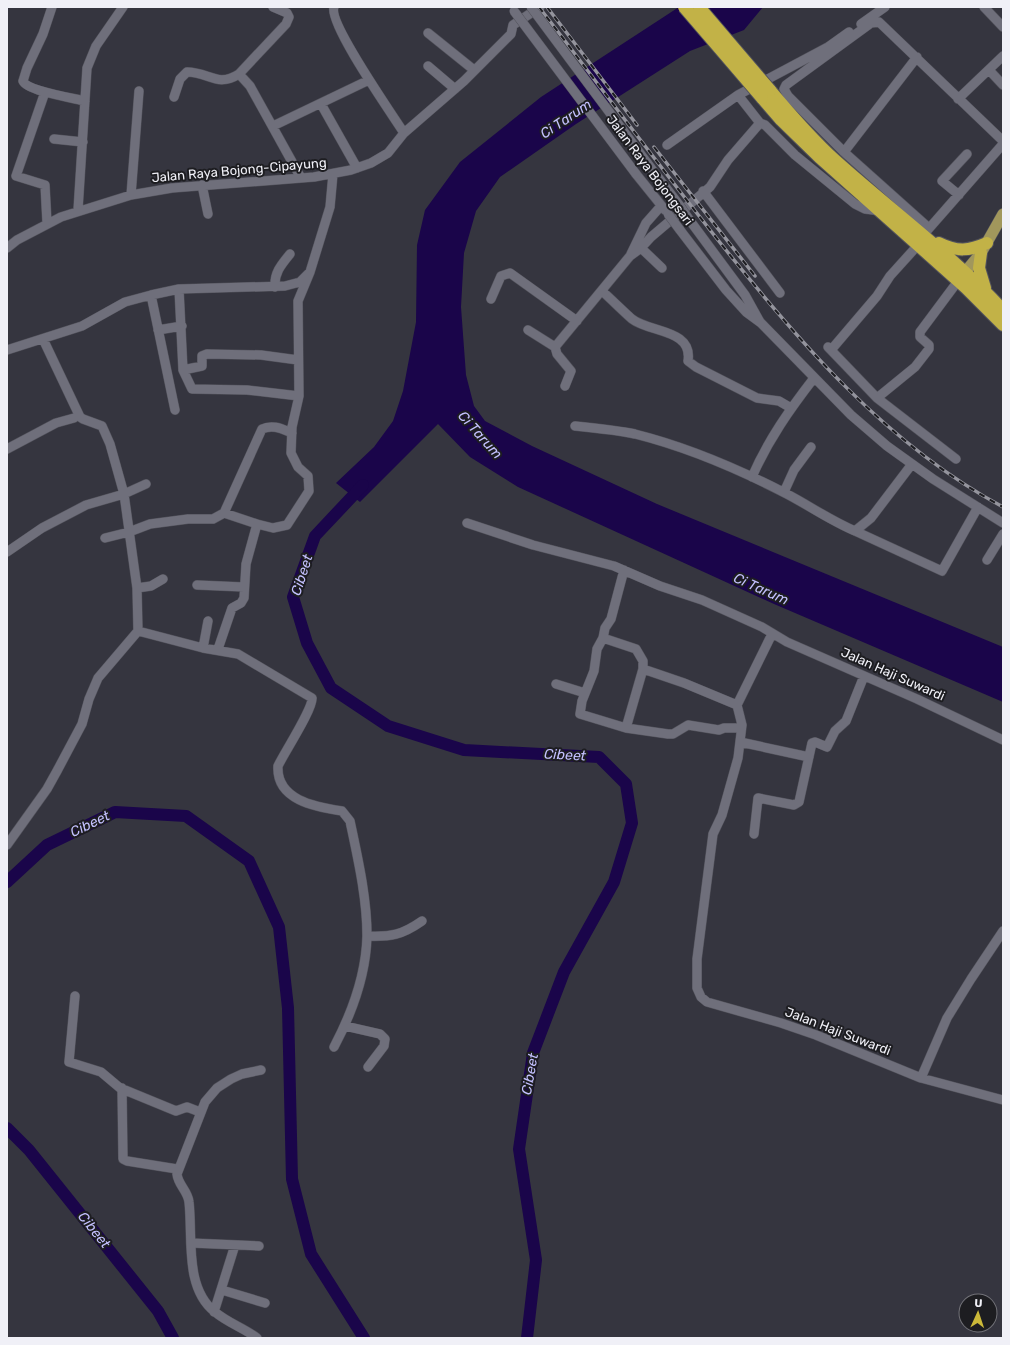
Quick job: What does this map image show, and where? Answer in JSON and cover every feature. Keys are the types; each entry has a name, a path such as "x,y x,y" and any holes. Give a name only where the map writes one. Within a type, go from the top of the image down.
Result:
{"highway":[{"path":"684,7 766,94 836,161 962,268 1003,310"},
{"path":"699,7 766,94 796,136 881,211 924,236 945,246 959,250 984,248 979,268 988,293"},
{"path":"924,236 954,278 1003,325"}],"main road":[{"path":"954,278 973,253 984,248 1003,214"}],"street":[{"path":"52,7 43,34 23,79 24,84 45,92 85,101"},
{"path":"78,210 88,63 96,46 123,7"},
{"path":"174,97 180,79 187,72 223,80 231,79 239,74 286,24 290,10 273,7"},
{"name":"Jalan Raya Bojongsari","path":"531,7 745,295 761,323"},
{"name":"Jalan Raya Bojong-Cipayung","path":"7,248 47,223 78,210 131,195 172,188 301,178 332,174 371,163 388,153 404,133 455,89 511,34 513,25 540,7"},
{"path":"667,145 738,94 828,47 885,7"},
{"path":"984,7 1003,27"},
{"path":"332,8 339,29 369,80 404,133"},
{"name":"Jalan Raya Bojongsari","path":"513,9 636,174 731,296 746,312 761,323 866,429 912,464 1003,523"},
{"path":"924,236 788,96 784,89 786,85 875,22 882,24 1003,142 959,195 890,276 876,296 830,348 877,398 956,459"},
{"path":"428,34 474,70"},
{"path":"958,99 1003,56"},
{"path":"844,152 917,57"},
{"path":"428,66 455,89"},
{"path":"989,70 1003,85"},
{"path":"239,74 250,86 301,178"},
{"path":"272,126 369,80"},
{"path":"131,195 139,91"},
{"path":"45,92 11,175 45,185 47,223"},
{"path":"738,94 760,123 766,125 795,155 855,204 865,209 881,211"},
{"path":"321,104 357,168"},
{"path":"630,256 641,248 651,237 703,191 710,187 728,160 760,123"},
{"path":"54,140 83,142"},
{"path":"959,195 942,181 967,154"},
{"path":"224,513 273,528 287,525 309,491 308,476 298,467 291,453 292,433 299,396 298,301 310,272 330,207 332,174"},
{"path":"202,185 208,214"},
{"path":"703,191 780,293"},
{"path":"555,347 630,256 646,223 661,206"},
{"path":"643,231 651,237"},
{"path":"691,245 702,236"},
{"path":"641,248 662,268"},
{"path":"275,287 274,278 277,271 290,254"},
{"path":"7,350 82,326 124,302 151,294 179,289 275,287 294,285 300,282 310,272"},
{"path":"491,299 501,276 510,273 577,321"},
{"path":"877,398 915,367 929,349 929,345 920,337 920,332 954,278"},
{"path":"179,289 183,370 192,389 247,390 299,396"},
{"path":"602,291 637,321 668,332 680,339 689,352 688,361 696,367 757,398 779,401 790,408"},
{"path":"151,294 175,410"},
{"path":"158,330 182,326"},
{"path":"528,330 555,347 557,354 571,371 565,386"},
{"path":"7,845 10,834 47,789 57,772 82,724 89,699 98,678 138,631 137,588 124,494 104,428 99,424 83,419 80,416 43,339"},
{"path":"183,370 202,366 202,356 207,354 261,355 298,360"},
{"path":"752,477 762,454 790,408 814,378"},
{"path":"7,449 56,423 74,418"},
{"path":"575,426 620,432 652,439 731,466 784,492 835,523 942,571 978,507"},
{"path":"105,538 129,532 157,522 188,519 214,519 224,513 262,429 267,427 278,427 292,433"},
{"path":"784,492 794,470 811,447"},
{"path":"855,531 871,518 912,464"},
{"path":"7,552 42,528 86,505 124,494 146,484"},
{"name":"Jalan Haji Suwardi","path":"467,523 533,545 601,562 624,570 660,586 702,600 762,627 772,634 917,699 1003,740"},
{"path":"218,649 232,608 241,603 244,598 246,564 257,524"},
{"path":"987,560 1003,534"},
{"path":"624,570 611,619 605,628 603,638 598,649 594,671 585,693 580,714 626,728 671,734 688,725 719,730 724,728 741,728"},
{"path":"137,588 151,586 163,580"},
{"path":"197,585 244,586"},
{"path":"203,648 208,621"},
{"path":"138,631 203,648 218,649 238,654 312,698 312,702 304,720 278,766 278,772 282,785 294,799 342,811 347,815 350,821 362,880 367,936 364,967 346,1026 334,1047"},
{"path":"643,669 684,683 737,705 772,634"},
{"path":"603,638 636,649 643,661 643,669 626,728"},
{"path":"754,834 758,798 794,804 799,802 812,743 815,742 827,747 835,731 846,721 864,676"},
{"path":"556,684 585,693"},
{"name":"Jalan Haji Suwardi","path":"737,705 741,728 738,758 722,815 713,834 696,959 698,988 701,997 707,1002 782,1023 816,1035 921,1078 1003,1100"},
{"path":"740,742 809,757"},
{"path":"367,936 387,937 404,932 422,921"},
{"path":"921,1078 947,1018 1003,930"},
{"path":"75,996 69,1062 101,1072 122,1088 176,1110 187,1107 200,1112"},
{"path":"346,1026 380,1034 385,1039 384,1046 368,1066"},
{"path":"257,1338 214,1312 201,1297 197,1288 191,1243 189,1200 178,1182 177,1170 200,1112 210,1096 231,1079 242,1074 261,1070"},
{"path":"122,1088 123,1159 177,1170"},
{"path":"191,1243 259,1246"},
{"path":"214,1312 235,1245"},
{"path":"222,1290 265,1303"}],"water":[{"name":"Ci Tarum","path":"679,7 763,7 744,30 690,51 576,124 500,177 476,211 464,253 461,307 466,375 474,406 485,421 532,446 657,504 1003,647 1003,702 774,604 518,487 470,457 438,424 360,502 336,483 374,447 393,421 403,391 416,322 417,245 425,210 460,162 541,97"}],"waterway":[{"name":"Cibeet","path":"363,485 315,536 293,597 307,643 331,688 388,726 464,750 599,757 626,784 632,823 614,882 564,972 533,1053 519,1149 536,1260 527,1338"},
{"name":"Cibeet","path":"7,882 47,845 115,812 186,816 249,861 279,927 288,1008 292,1179 311,1254 364,1338"},
{"name":"Cibeet","path":"7,1128 29,1150 158,1311 173,1338"}],"railway":[{"path":"539,7 650,153 748,278 813,353 883,422 921,453 961,482 1003,507"},
{"path":"547,7 637,125"},
{"path":"654,147 755,276"}]}
